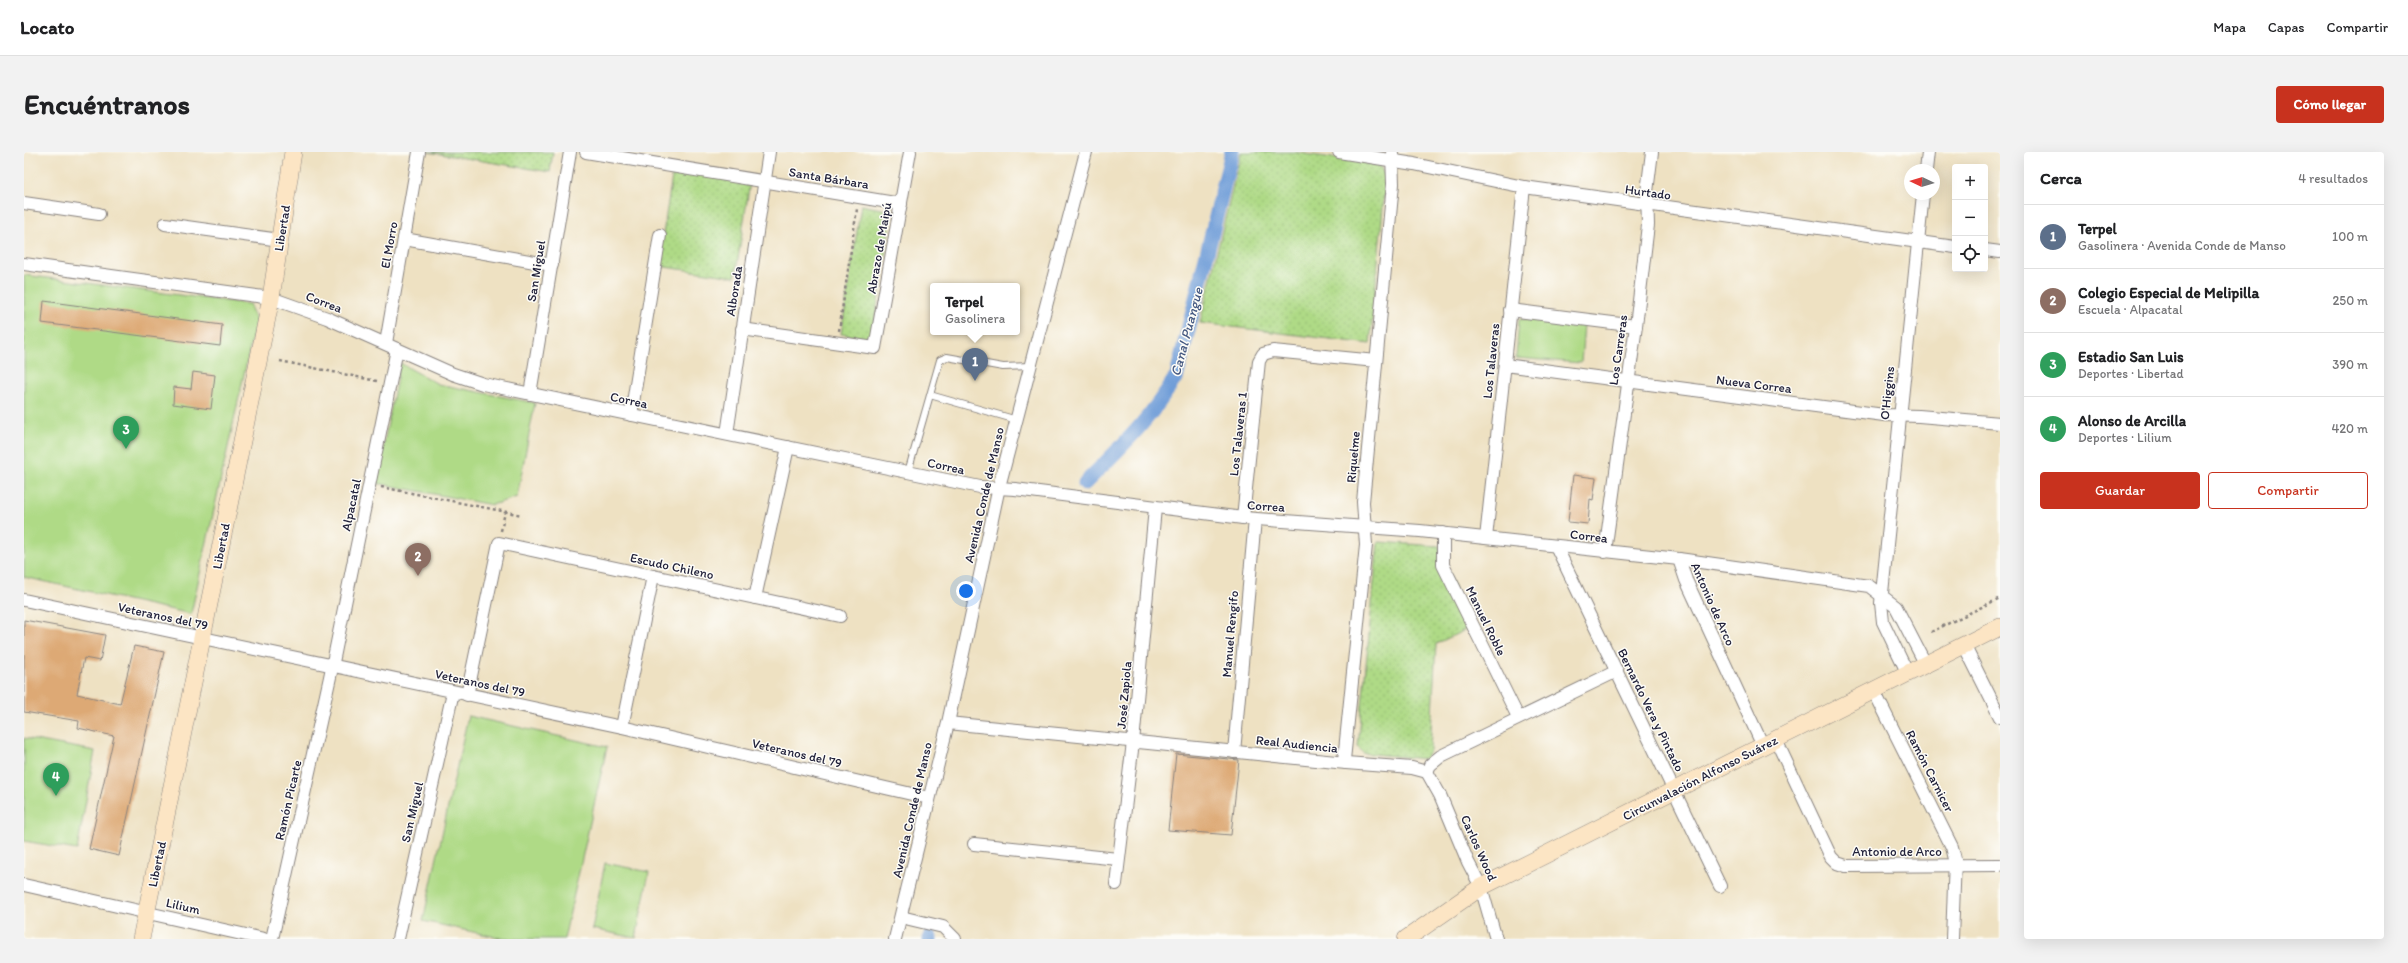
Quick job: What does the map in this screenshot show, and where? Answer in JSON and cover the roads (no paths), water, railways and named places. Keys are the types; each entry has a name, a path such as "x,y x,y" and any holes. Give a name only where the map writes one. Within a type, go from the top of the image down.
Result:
{"main road":[{"name":"Libertad","path":"142,939 271,298 293,152"},
{"name":"Circunvalación Alfonso Suárez","path":"1406,939 1481,887 2000,627"}],"street":[{"name":"El Morro","path":"386,343 419,152"},
{"name":"San Miguel","path":"530,394 570,152"},
{"name":"Santa Bárbara","path":"586,152 901,204"},
{"name":"Alborada","path":"727,434 769,152"},
{"name":"Abrazo de Maipú","path":"742,329 875,348 910,152"},
{"name":"Avenida Conde de Manso","path":"895,939 948,723 999,487 1086,152"},
{"name":"Hurtado","path":"1339,152 1393,156 1524,188 1952,247"},
{"name":"Los Carreras","path":"1605,552 1636,326 1648,225 1652,152"},
{"path":"1927,164 1928,152"},
{"name":"Riquelme","path":"1346,763 1344,760 1366,545 1363,526 1363,502 1394,184 1393,156"},
{"name":"Los Talaveras","path":"1486,538 1524,188"},
{"name":"O'Higgins","path":"1882,596 1899,415 1922,200"},
{"path":"24,203 99,214"},
{"path":"165,224 280,240"},
{"path":"631,415 660,235"},
{"path":"404,240 552,265"},
{"path":"1988,250 2000,252"},
{"name":"Correa","path":"24,264 271,298 327,318 468,380 980,487 999,487 1249,519 1363,526 1443,533 1679,559 1869,586 1892,602 1899,612 1926,665"},
{"path":"1510,310 1636,326"},
{"name":"Alpacatal","path":"332,666 397,349"},
{"name":"Los Talaveras 1","path":"1249,519 1259,361 1263,354 1272,351 1376,361"},
{"name":"Nueva Correa","path":"1505,365 1884,415 2000,423"},
{"path":"755,598 788,447"},
{"name":"José Zapiola","path":"1116,884 1133,742 1156,508"},
{"name":"Manuel Rengifo","path":"1234,752 1249,519"},
{"name":"Manuel Roble","path":"1443,533 1443,565 1518,717"},
{"name":"Escudo Chileno","path":"467,695 499,543 840,616"},
{"name":"Bernardo Vera y Pintado","path":"1556,546 1720,886"},
{"name":"Antonio de Arco","path":"1679,559 1686,580 1770,743 1831,857 1837,864 1846,866 2000,865"},
{"path":"622,727 653,576"},
{"path":"1882,596 1881,609 1883,622 1908,674"},
{"name":"Veteranos del 79","path":"24,600 622,727 929,798"},
{"path":"1964,645 2000,717"},
{"name":"Ramón Picarte","path":"272,939 332,666"},
{"path":"1427,772 1430,765 1441,756 1518,717 1617,671"},
{"name":"Ramón Carnicer","path":"1874,691 1952,847 1954,865 1952,939"},
{"name":"San Miguel","path":"398,939 453,692"},
{"name":"Real Audiencia","path":"948,723 1346,763 1412,768 1427,772"},
{"name":"Carlos Wood","path":"1427,772 1440,795 1468,862 1481,887 1496,939"},
{"path":"974,844 1118,859"},
{"name":"Lilium","path":"24,885 147,912 221,934 264,939"},
{"path":"901,917 943,927 955,939"}],"lane":[{"path":"908,472 938,364 943,358 1003,367 1030,366"},
{"path":"930,395 1017,420"}],"waterway":[{"name":"Canal Puangue","path":"1085,483 1146,419 1177,375 1232,152"}],"place":[{"name":"Terpel","path":"975,381"},
{"name":"Estadio San Luis","path":"126,449"},
{"name":"Colegio Especial de Melipilla","path":"418,576"},
{"name":"Alonso de Arcilla","path":"56,796"}]}
